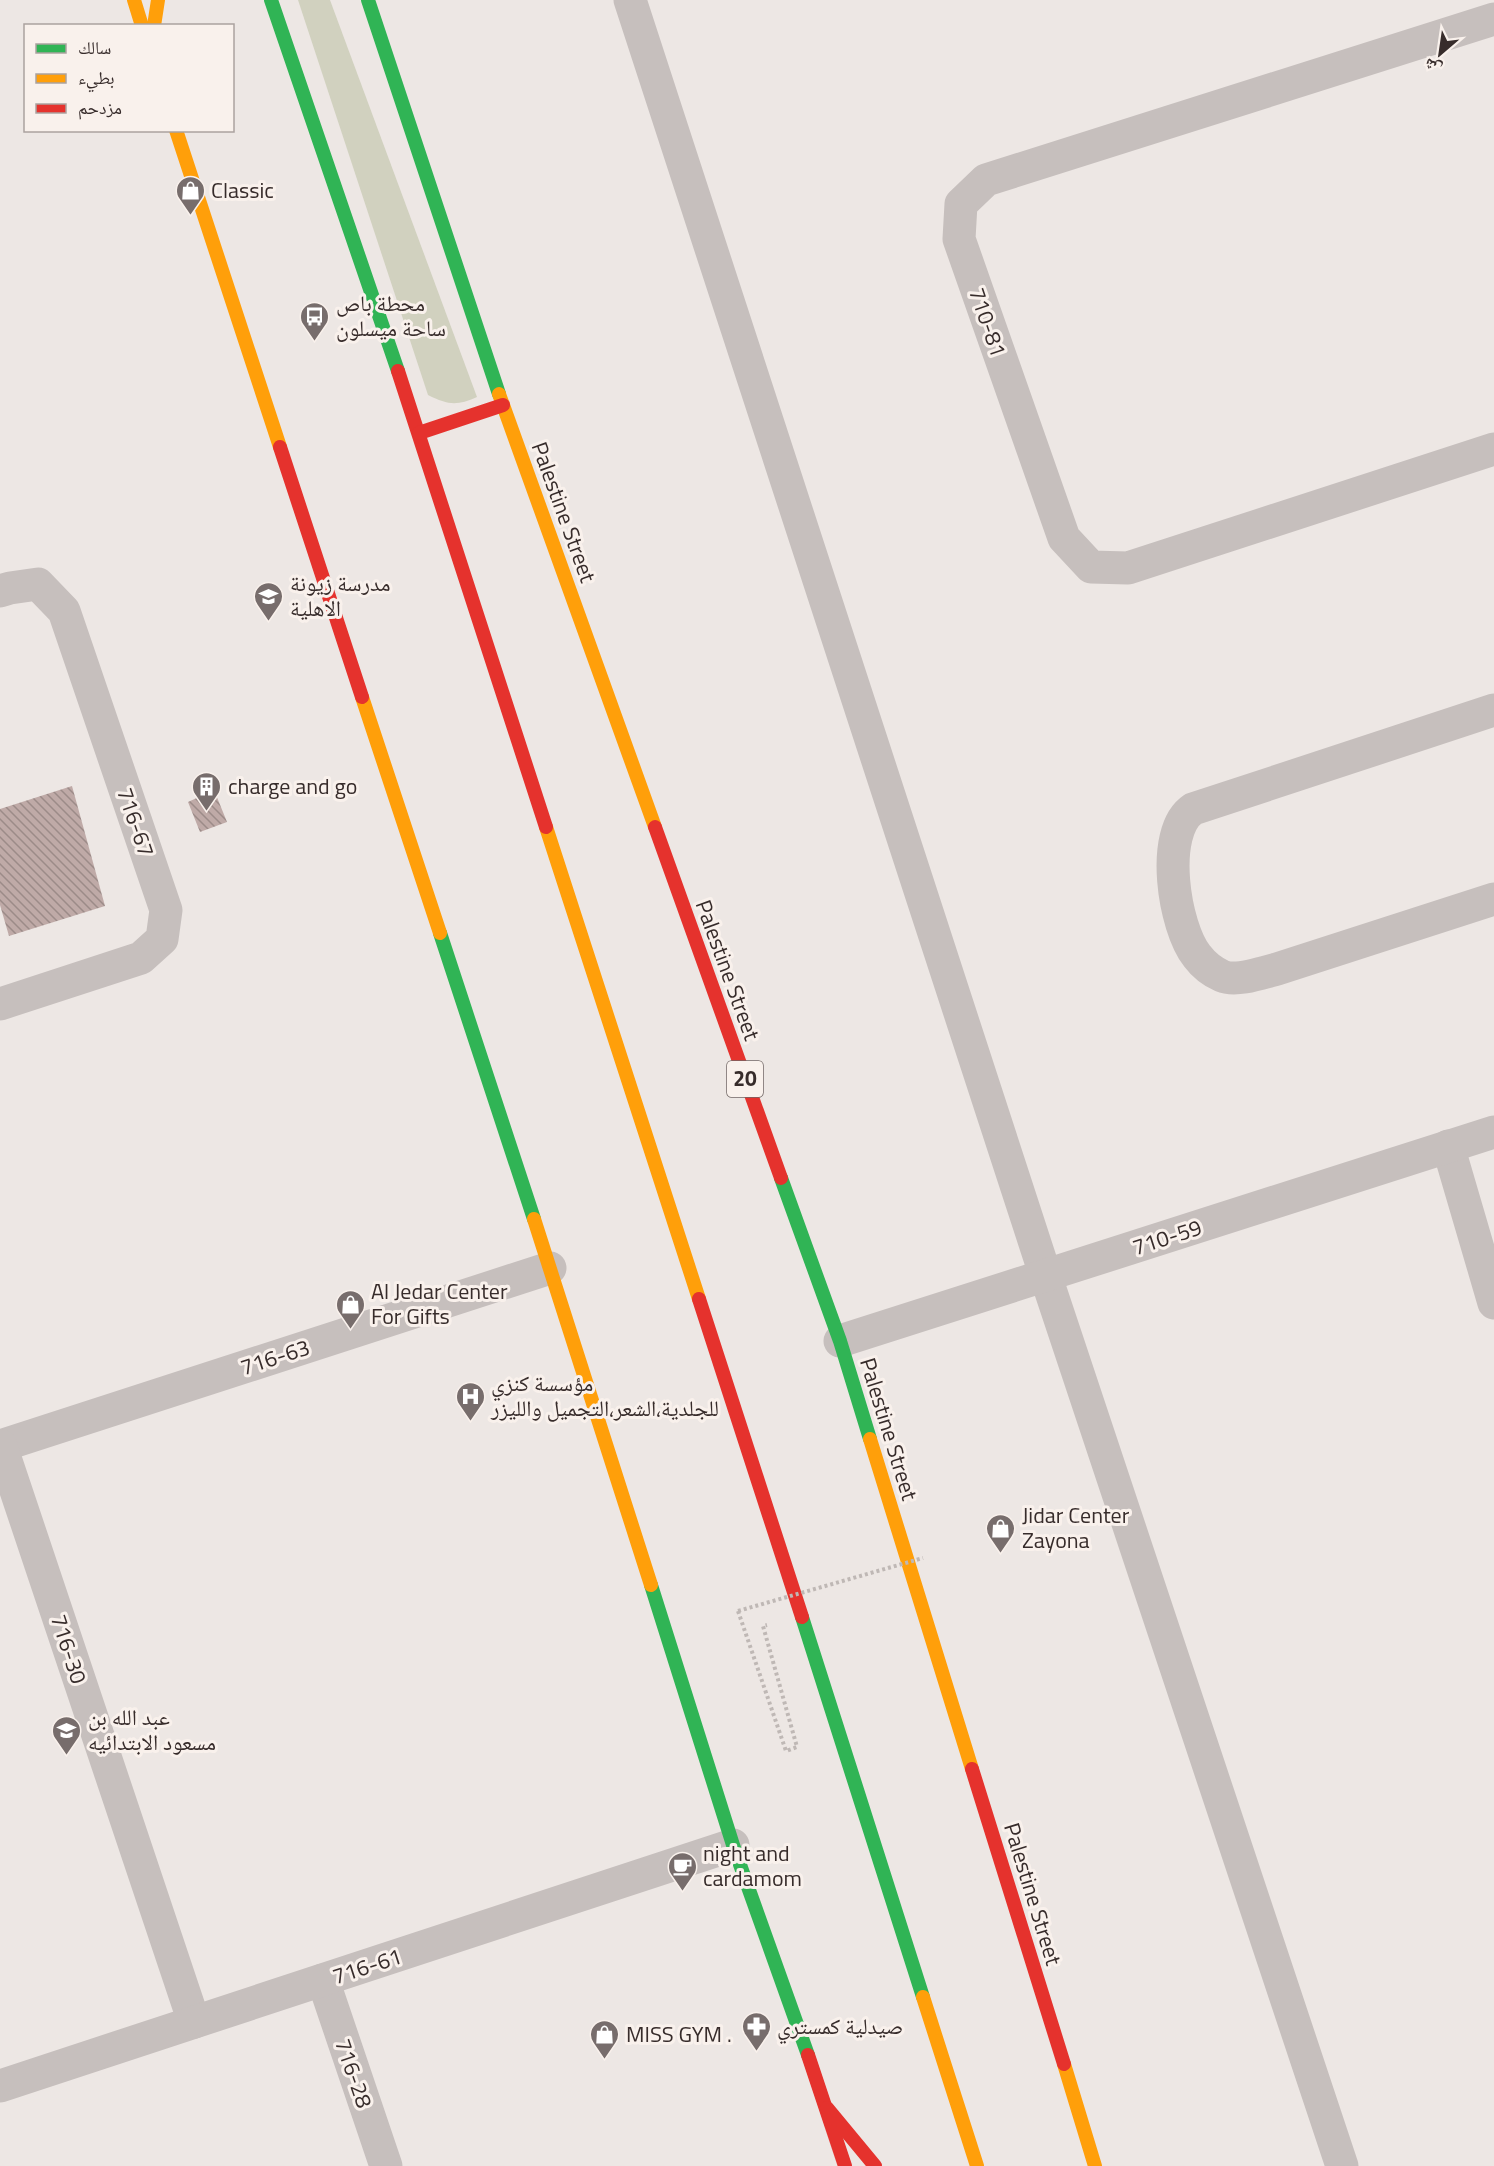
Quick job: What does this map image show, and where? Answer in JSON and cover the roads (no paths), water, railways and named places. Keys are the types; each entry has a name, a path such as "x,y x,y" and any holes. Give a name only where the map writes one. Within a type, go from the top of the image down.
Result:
{"main road":[{"path":"134,0 141,24"},
{"path":"154,24 158,0"},
{"path":"271,0 418,433 801,1613 977,2166"},
{"name":"Palestine Street","path":"368,0 503,405 840,1341 1095,2166"},
{"path":"177,132 550,1268 733,1845 826,2108 844,2166"},
{"path":"418,433 503,405"},
{"path":"826,2108 875,2166"}],"street":[{"path":"630,0 1046,1277 1342,2166"},
{"name":"710-81","path":"1494,19 986,180 961,204 959,239 1064,538 1091,567 1128,568 1494,449"},
{"name":"716-67","path":"0,591 38,584 64,611 165,910 162,939 141,958 0,1004"},
{"path":"1494,710 1194,809 1185,815 1178,828 1174,854 1174,878 1182,924 1196,955 1210,970 1224,977 1252,976 1277,969 1494,899"},
{"name":"710-59","path":"840,1341 1046,1277 1494,1131"},
{"path":"1448,1146 1494,1303"},
{"name":"716-63","path":"1,1446 550,1268"},
{"name":"716-30","path":"1,1446 194,2022"},
{"name":"716-61","path":"0,2086 733,1845"},
{"name":"716-28","path":"323,1980 386,2166"}],"place":[{"name":"Classic","path":"190,216"},
{"name":"محطة باص ساحة ميسلون","path":"315,342"},
{"name":"مدرسة زيونة الاهلية","path":"269,622"},
{"name":"charge and go","path":"207,812"},
{"name":"Al Jedar Center For Gifts","path":"350,1330"},
{"name":"مؤسسة كنزي للجلدية،الشعر،التجميل والليزر","path":"470,1422"},
{"name":"Jidar Center Zayona","path":"1001,1554"},
{"name":"عبد الله بن مسعود الابتدائيه","path":"67,1756"},
{"name":"night and cardamom","path":"682,1892"},
{"name":"صيدلية كمستري","path":"756,2052"},
{"name":"MISS GYM .","path":"605,2060"}]}
